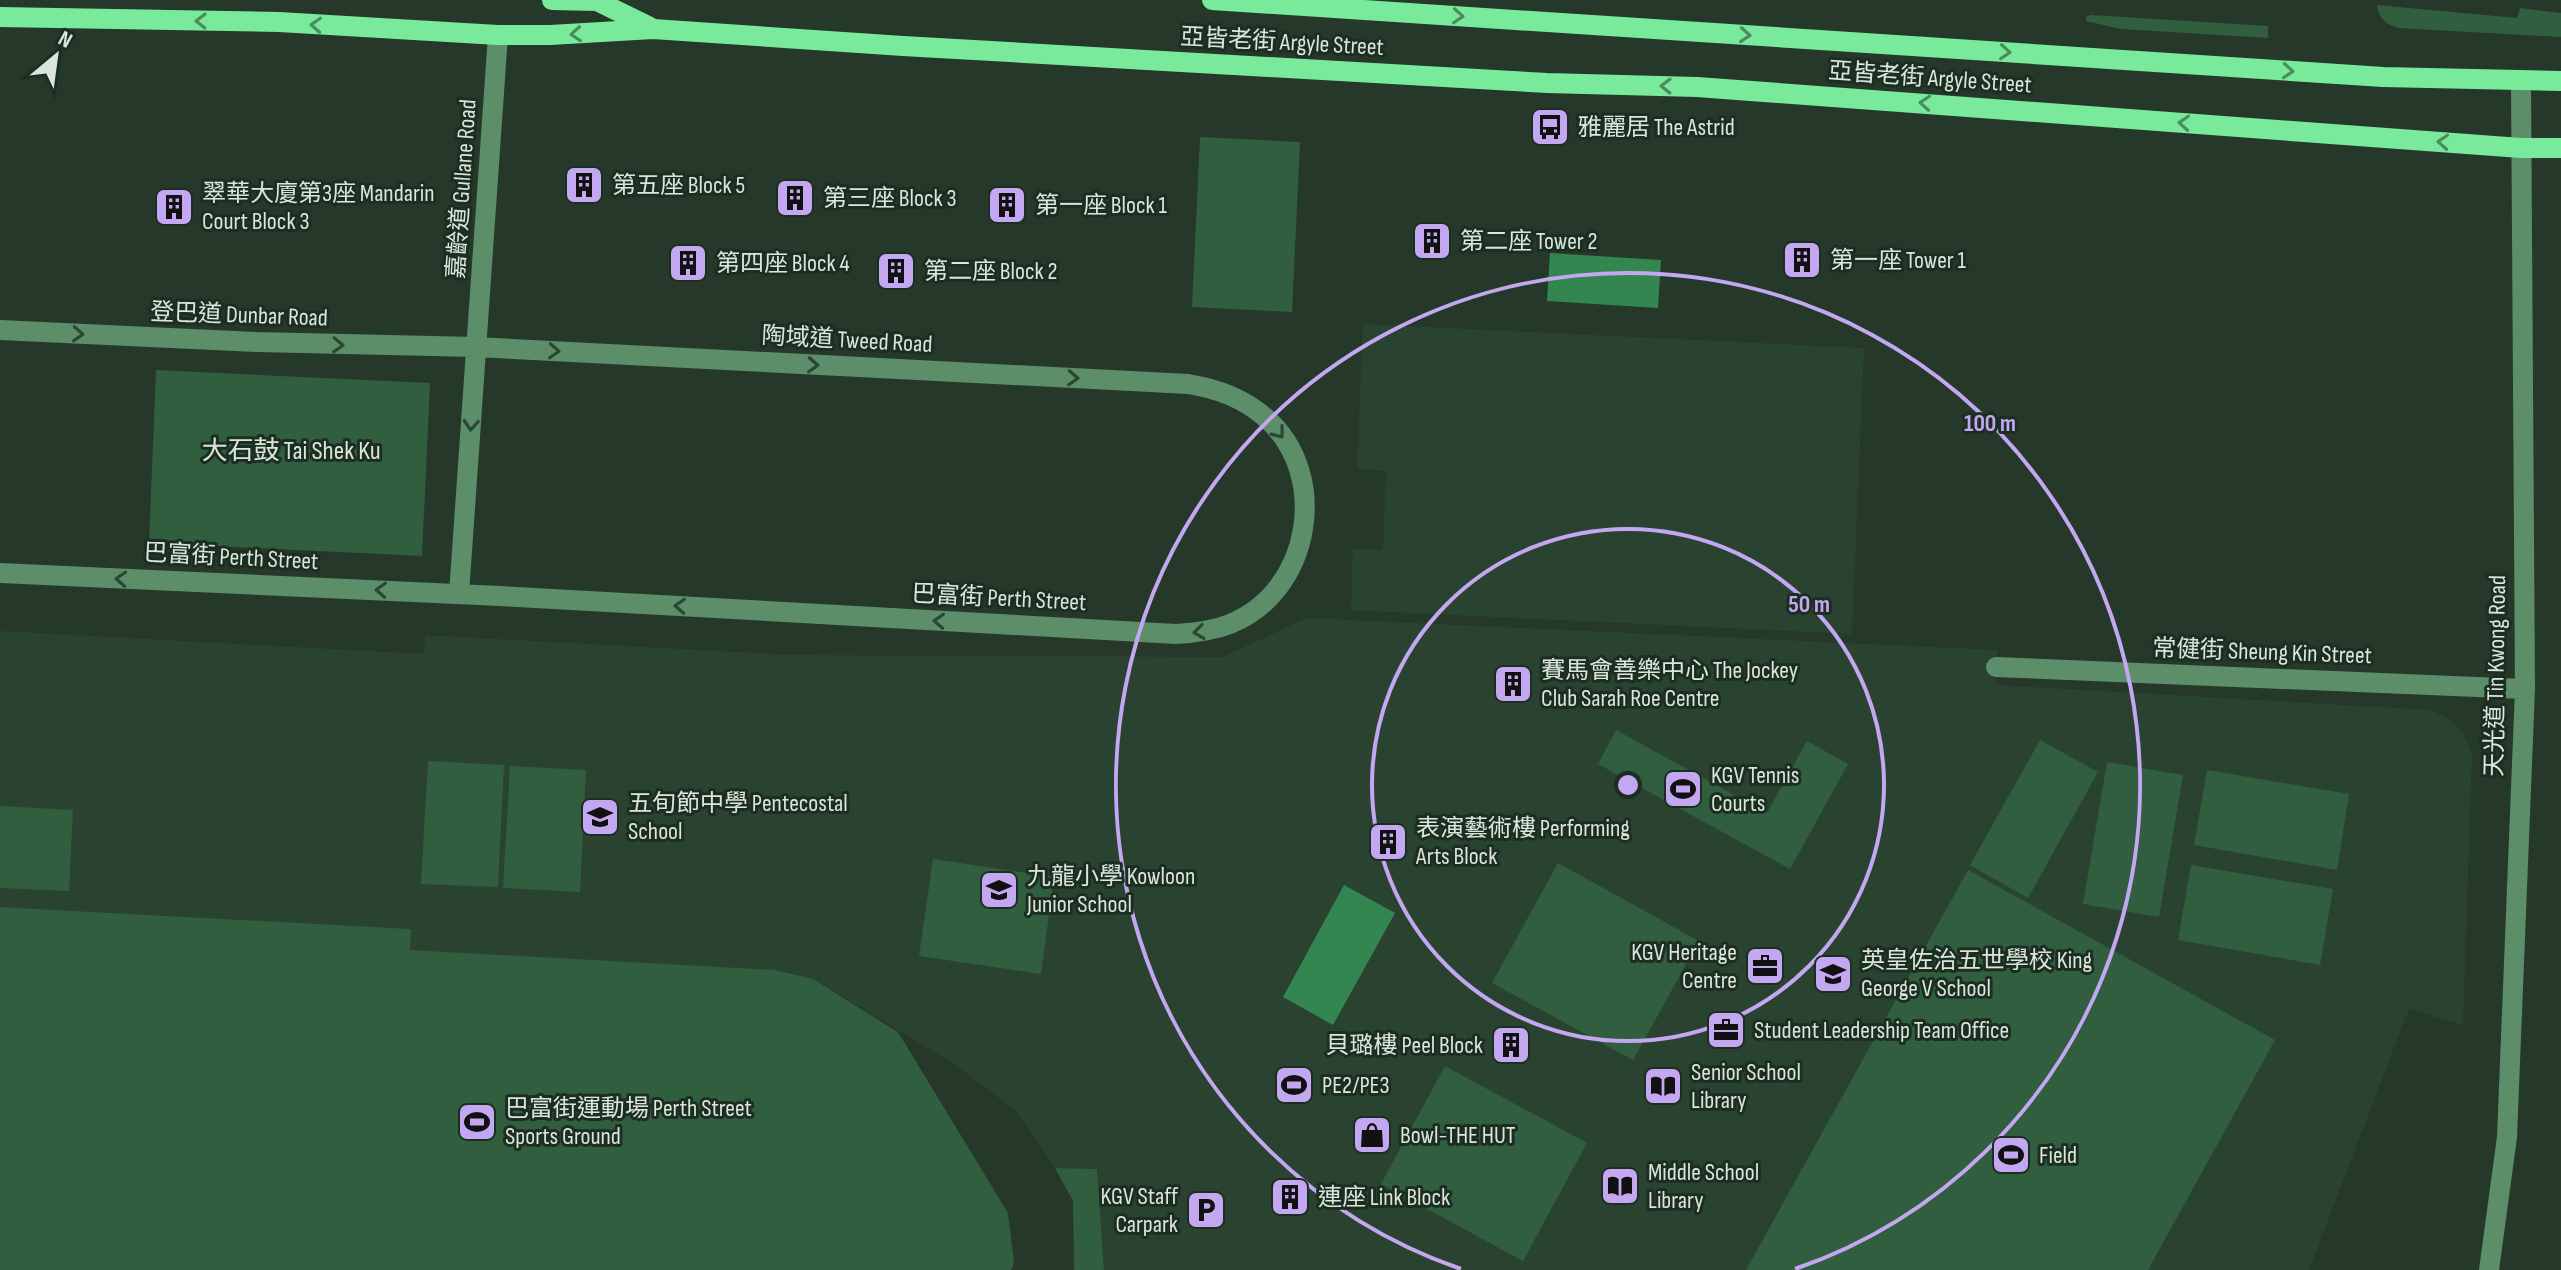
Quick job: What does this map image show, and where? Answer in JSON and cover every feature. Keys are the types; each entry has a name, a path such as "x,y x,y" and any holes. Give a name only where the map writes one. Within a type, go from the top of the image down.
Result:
{"main road":[{"path":"552,0 597,1 653,29"},
{"name":"亞皆老街 Argyle Street","path":"1212,0 2383,77 2561,81"},
{"name":"亞皆老街 Argyle Street","path":"0,17 279,22 498,35 653,29 1532,82 1713,88 2521,148 2561,148"}],"street":[{"name":"嘉齡道 Gullane Road","path":"476,347 498,35"},
{"name":"天光道 Tin Kwong Road","path":"2489,1270 2507,1137 2525,689 2521,82"},
{"name":"登巴道 Dunbar Road","path":"0,330 257,342 476,347"},
{"name":"陶域道 Tweed Road","path":"476,347 1188,384 1216,389"},
{"path":"459,594 476,347"},
{"name":"巴富街 Perth Street","path":"0,573 459,594 1176,634 1204,632 1233,623 1259,607 1280,585 1295,559 1304,531 1305,500 1299,471 1287,443 1268,420 1244,401 1216,389"},
{"name":"常健街 Sheung Kin Street","path":"1996,667 2525,689"}],"shaded area":[{"path":"2377,5 2517,18 2520,8 2561,13 2561,37 2398,28 2383,20"},
{"path":"2086,17 2268,26 2268,38 2121,29 2086,21"},
{"path":"1200,137 1300,142 1292,312 1192,307"},
{"path":"1550,253 1661,260 1658,308 1547,301"},
{"path":"1363,324 1864,348 1852,634 1351,610 1353,549 1383,550 1386,471 1357,469"},
{"path":"156,370 430,383 422,556 149,543"},
{"name":"英皇佐治五世學校 King George V School","path":"1307,618 1997,650 1996,685 2431,710 2450,720 2464,735 2472,754 2463,1025 2409,1009 2309,1270 1104,1270 1097,1169 1055,1168 1016,1111 953,1063 813,979 410,950 410,929 0,907 0,631 424,654 425,635 791,655 1222,657"},
{"name":"KGV Tennis Courts","path":"1616,730 1767,813 1807,741 1848,764 1790,869 1598,764"},
{"path":"2040,740 2098,772 2028,898 1970,865"},
{"path":"428,761 504,765 498,887 421,884"},
{"path":"2107,762 2183,775 2159,917 2083,904"},
{"path":"510,766 586,770 580,892 503,888"},
{"path":"2207,770 2349,794 2337,870 2194,845"},
{"path":"0,806 73,810 69,891 0,888"},
{"path":"933,859 1054,877 1041,974 919,956"},
{"path":"1558,863 1699,941 1633,1060 1492,983"},
{"path":"2191,865 2333,889 2320,965 2178,940"},
{"name":"Field","path":"1968,870 2275,1040 2148,1270 1746,1270"},
{"path":"1344,885 1395,913 1333,1025 1283,997"},
{"name":"巴富街運動場 Perth Street Sports Ground","path":"0,907 411,929 410,950 775,970 813,979 898,1032 1008,1213 1014,1263 1011,1270 0,1270"},
{"path":"1445,1066 1587,1143 1523,1261 1381,1184"},
{"path":"1055,1168 1097,1169 1104,1270 1074,1270 1073,1201"}],"place":[{"name":"雅麗居 The Astrid","path":"1550,127"},
{"name":"第五座 Block 5","path":"584,185"},
{"name":"第三座 Block 3","path":"795,198"},
{"name":"第一座 Block 1","path":"1007,205"},
{"name":"翠華大廈第3座 Mandarin Court Block 3","path":"174,207"},
{"name":"第二座 Tower 2","path":"1432,241"},
{"name":"第一座 Tower 1","path":"1802,260"},
{"name":"第四座 Block 4","path":"688,263"},
{"name":"第二座 Block 2","path":"896,271"},
{"name":"賽馬會善樂中心 The Jockey Club Sarah Roe Centre","path":"1513,684"},
{"name":"KGV Tennis Courts","path":"1683,789"},
{"name":"五旬節中學 Pentecostal School","path":"600,817"},
{"name":"表演藝術樓 Performing Arts Block","path":"1388,842"},
{"name":"九龍小學 Kowloon Junior School","path":"999,890"},
{"name":"KGV Heritage Centre","path":"1765,966"},
{"name":"英皇佐治五世學校 King George V School","path":"1833,974"},
{"name":"Student Leadership Team Office","path":"1726,1030"},
{"name":"貝璐樓 Peel Block","path":"1511,1045"},
{"name":"PE2/PE3","path":"1294,1085"},
{"name":"Senior School Library","path":"1663,1086"},
{"name":"巴富街運動場 Perth Street Sports Ground","path":"477,1122"},
{"name":"Bowl-THE HUT","path":"1372,1135"},
{"name":"Field","path":"2011,1155"},
{"name":"Middle School Library","path":"1620,1186"},
{"name":"連座 Link Block","path":"1290,1197"},
{"name":"KGV Staff Carpark","path":"1206,1210"}],"district":[{"name":"大石鼓 Tai Shek Ku","path":"291,451"}]}
